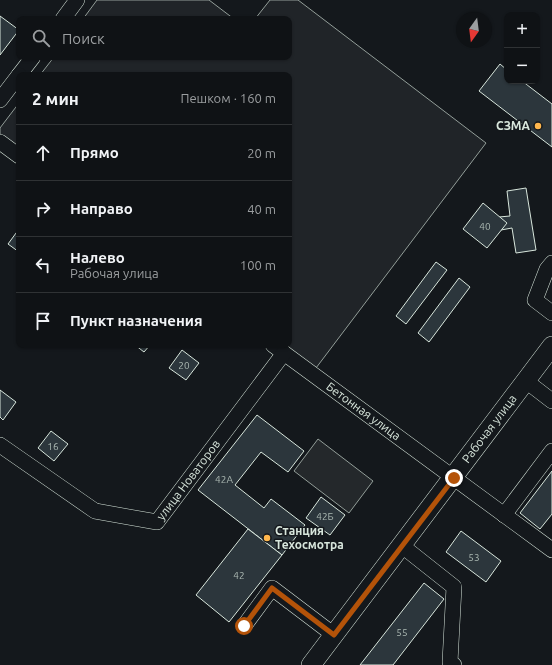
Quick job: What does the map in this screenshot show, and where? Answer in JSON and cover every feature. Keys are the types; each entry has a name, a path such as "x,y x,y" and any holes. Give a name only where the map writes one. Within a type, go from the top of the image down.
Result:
{"main road":[{"name":"Рабочая улица","path":"311,665 401,545 454,478 552,346"}],"street":[{"path":"65,16 78,0"},
{"path":"21,72 31,60"},
{"path":"0,100 16,79"},
{"path":"0,142 16,154"},
{"path":"552,263 547,269 535,300 552,313"},
{"name":"улица Новаторов","path":"0,445 95,511 156,522 279,349"},
{"name":"Бетонная улица","path":"279,349 552,550"},
{"path":"526,381 552,401"},
{"path":"504,515 552,451"},
{"path":"401,545 454,587 450,664"},
{"path":"244,626 272,588 334,635"}],"shaded area":[{"path":"97,0 209,0 230,16 85,16"},
{"path":"270,0 298,0 486,143 316,368 289,348 292,348 292,72 42,72 52,60 292,60 292,16 257,16"},
{"path":"16,107 16,146 0,134 0,128"},
{"path":"318,439 373,481 349,513 294,471"}],"building":[{"path":"0,16 16,28 16,34 0,55"},
{"name":"СЗМА","path":"500,64 504,67 504,84 526,84 552,104 552,147 479,91"},
{"path":"526,188 536,250 516,253 512,228 501,230 499,217 510,216 507,191"},
{"path":"483,203 507,223 487,248 463,229"},
{"path":"16,233 16,250 8,244"},
{"path":"436,262 447,270 406,324 396,316"},
{"path":"459,278 470,287 429,342 418,333"},
{"path":"139,348 147,348 144,352"},
{"path":"182,350 199,363 186,380 169,368"},
{"path":"0,390 16,402 3,420 0,417"},
{"path":"257,415 304,451 288,472 261,452 235,485 264,508 271,499 305,525 282,555 198,490"},
{"path":"51,431 68,444 54,461 38,448"},
{"path":"552,471 552,514 540,529 520,513"},
{"path":"321,497 345,515 330,535 306,518"},
{"path":"248,529 282,555 229,622 196,595"},
{"path":"461,531 501,561 486,582 446,552"},
{"path":"424,583 444,599 393,665 360,665"}],"place":[{"name":"СЗМА","path":"538,126"},
{"name":"Станция Техосмотра","path":"267,538"}],"route":[{"path":"244,626 272,588 334,635 401,545 454,478"}]}
